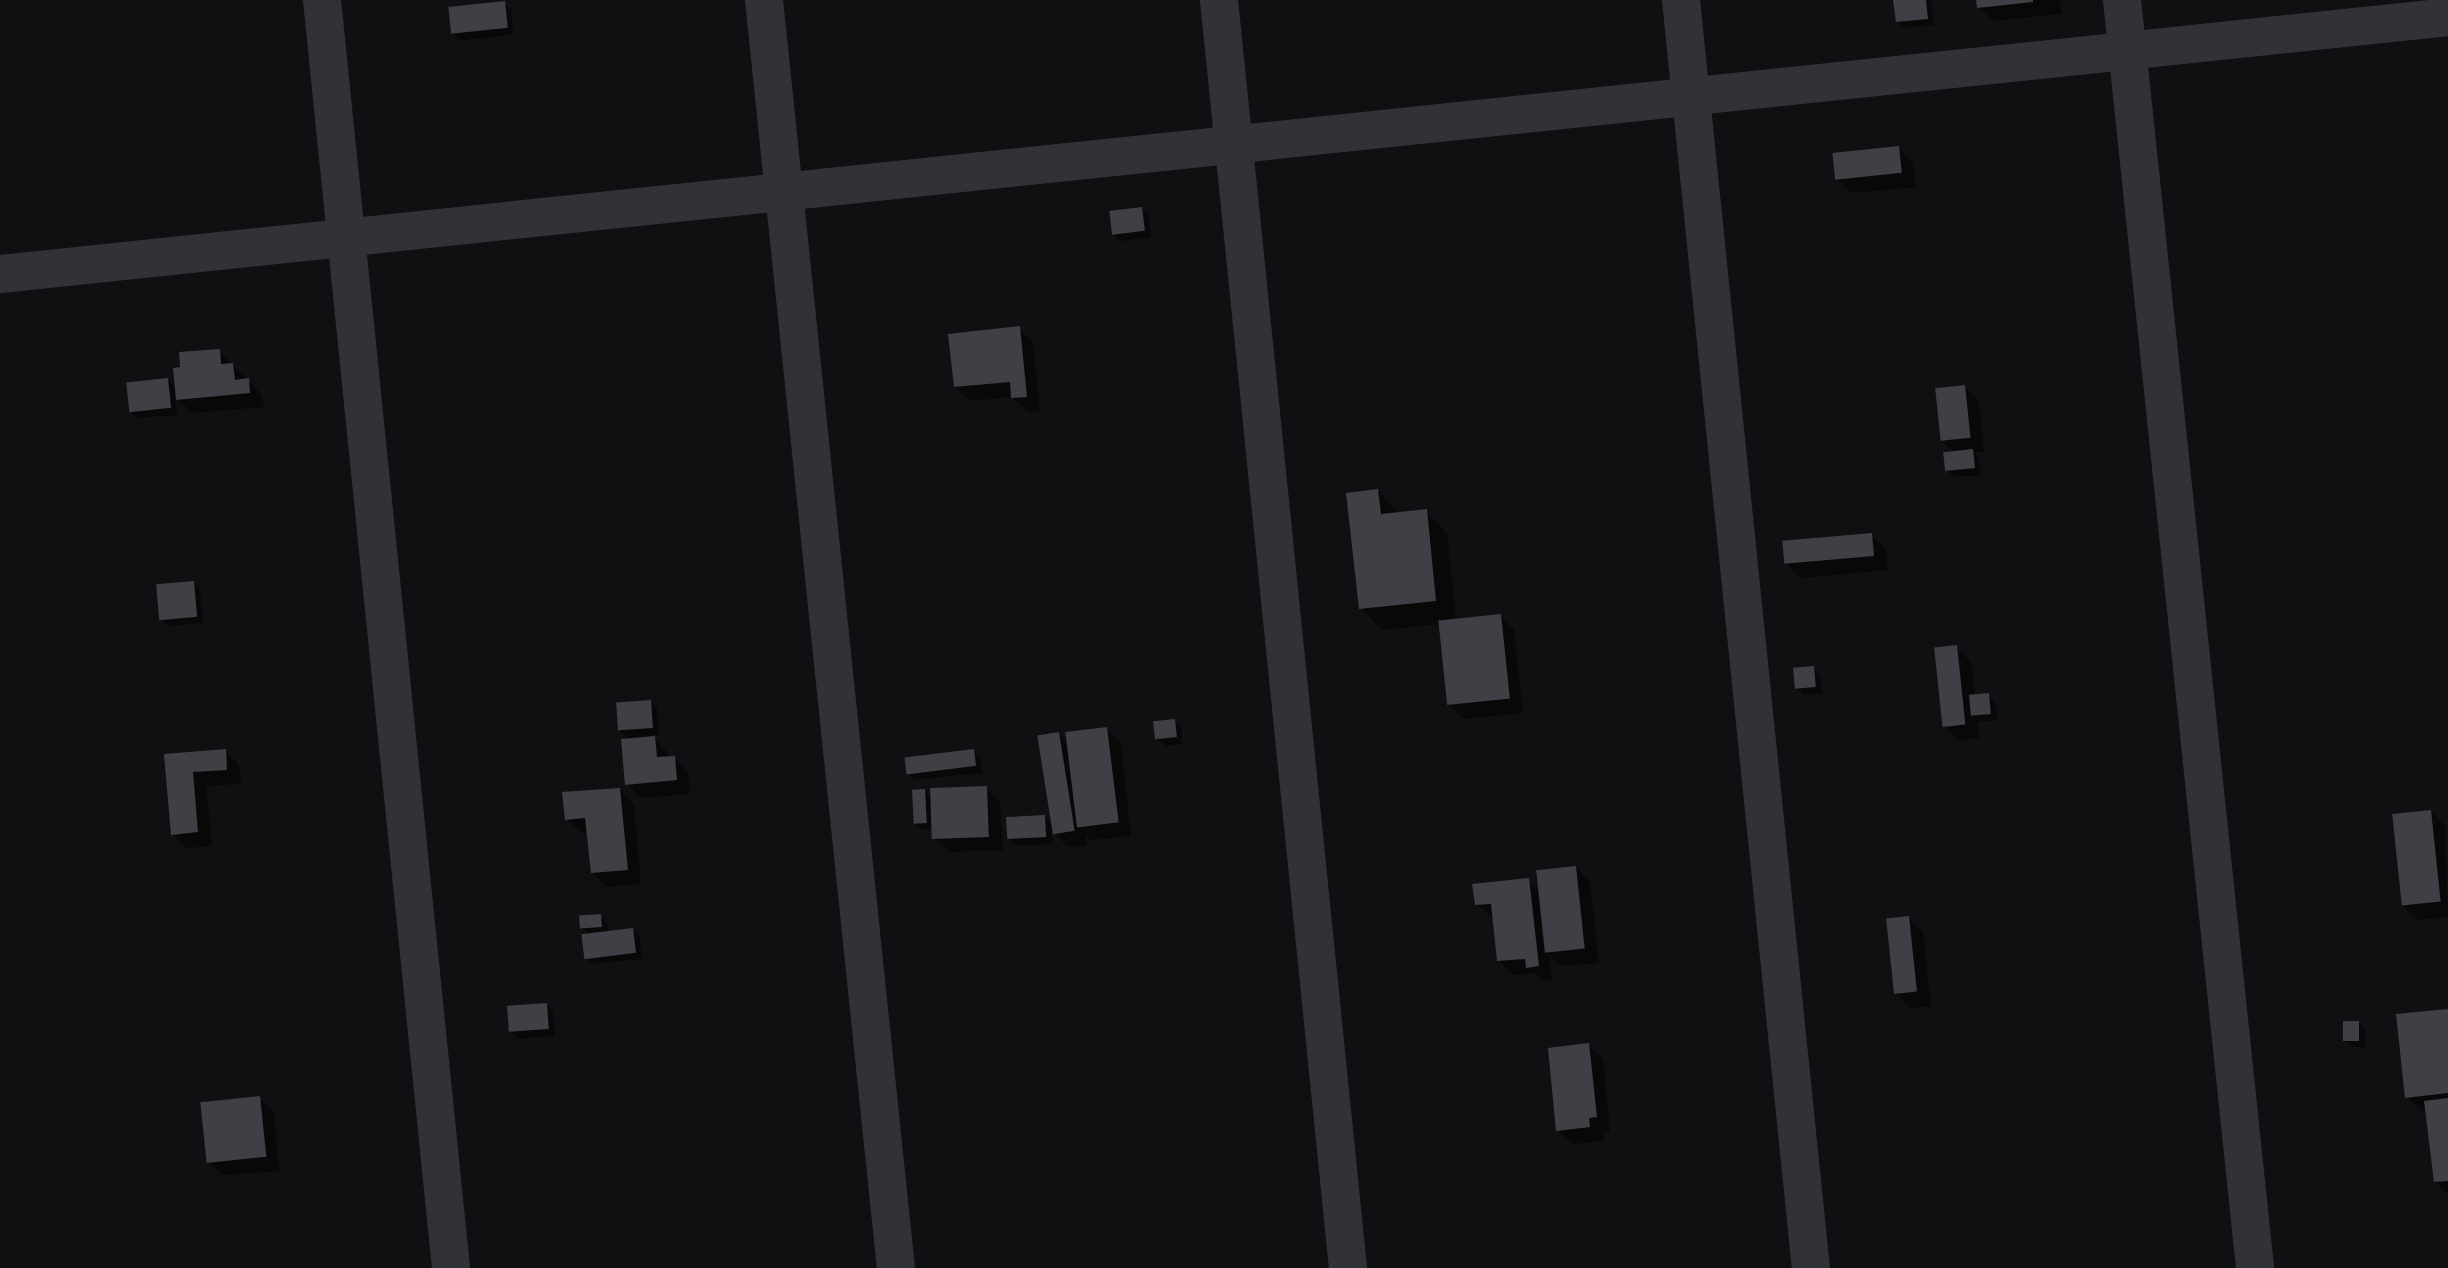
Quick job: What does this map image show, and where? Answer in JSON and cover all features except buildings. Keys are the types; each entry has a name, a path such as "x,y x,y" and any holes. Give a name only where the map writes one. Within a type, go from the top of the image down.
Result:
{"street":[{"path":"322,0 451,1268"},
{"path":"764,0 896,1268"},
{"path":"1219,0 1348,1268"},
{"path":"1681,0 1811,1268"},
{"path":"2122,0 2255,1268"},
{"path":"0,274 2448,17"}]}
